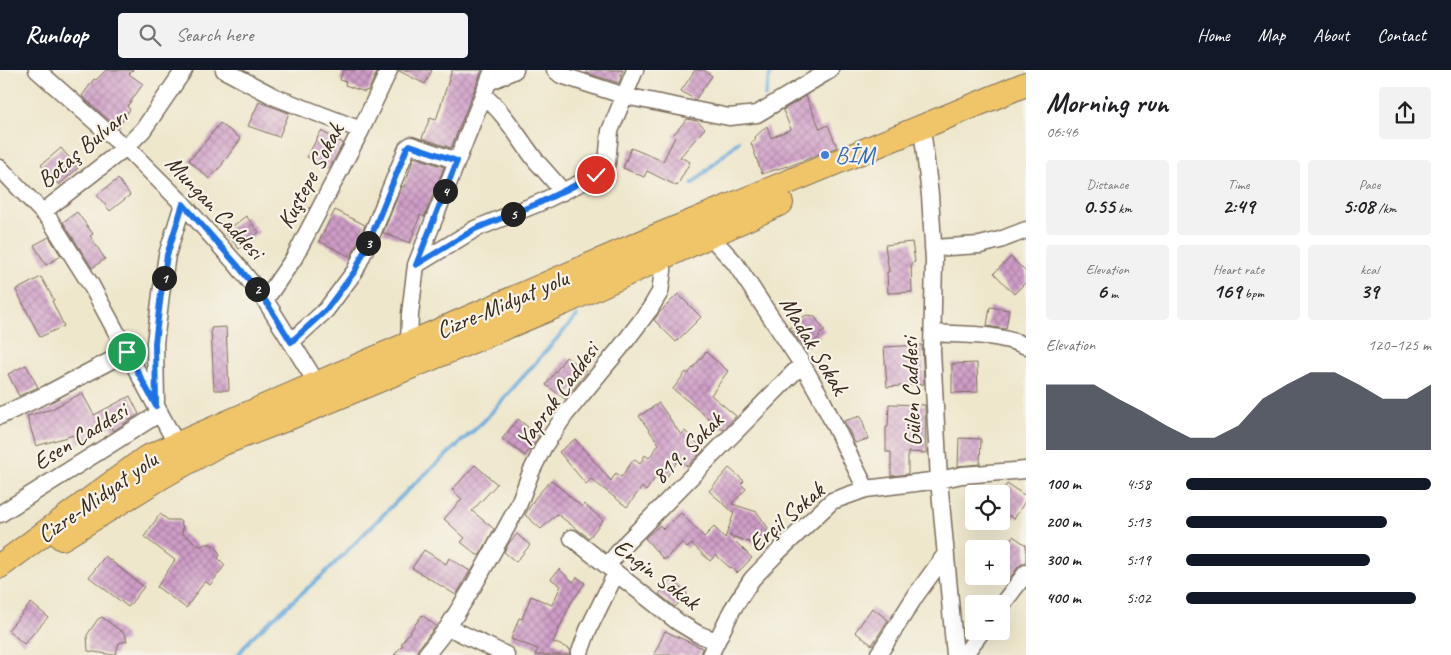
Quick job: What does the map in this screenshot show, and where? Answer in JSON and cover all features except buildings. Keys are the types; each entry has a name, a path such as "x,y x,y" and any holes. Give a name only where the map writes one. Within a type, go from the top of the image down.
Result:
{"highway":[{"name":"Cizre-Midyat yolu","path":"322,393 562,303 660,246 709,235 923,135 1026,84"},
{"name":"Cizre-Midyat yolu","path":"0,566 146,458 183,453 218,445 322,393 409,344 660,246 923,135 1026,100"},
{"name":"Cizre-Midyat yolu","path":"0,583 63,537 163,476 183,453"}],"street":[{"name":"Mungan Caddesi","path":"37,70 116,140 126,146 183,204 238,266 265,300 322,393"},
{"path":"224,70 275,97 361,130"},
{"name":"Kuştepe Sokak","path":"265,300 294,258 361,130 388,70"},
{"path":"409,344 416,265 488,82 515,70"},
{"path":"555,70 561,74 625,96 729,117 757,114 830,70"},
{"path":"416,265 475,229 563,192 603,170 607,163 610,131 635,70"},
{"name":"Botaş Bulvarı","path":"42,212 126,146 143,130 182,71"},
{"path":"488,82 493,104 507,118 537,162 563,192"},
{"name":"Gülen Caddesi","path":"923,135 930,195 934,260 932,333 939,480 956,655"},
{"path":"291,342 326,310 355,271 407,148 410,145 457,161"},
{"path":"2,174 50,220 91,285 183,453"},
{"path":"158,409 155,343 167,255 183,204"},
{"path":"933,248 980,245 1026,230"},
{"name":"Madak Sokak","path":"709,235 734,263 802,364 866,489"},
{"name":"Yaprak Caddesi","path":"426,655 448,627 474,585 518,506 531,472 544,446 565,415 621,348 650,309 660,292 663,272 660,246"},
{"path":"932,333 998,337 1026,346"},
{"path":"0,416 47,394 127,352"},
{"name":"819. Sokak","path":"579,655 611,570 626,543 802,364"},
{"name":"Esen Caddesi","path":"0,514 158,409"},
{"name":"Erçil Sokak","path":"713,648 732,610 752,579 832,501 866,489 939,480 962,475 1026,470"},
{"name":"Engin Sokak","path":"572,538 678,622 698,634 713,648"},
{"path":"878,655 916,595 945,556"},
{"path":"1009,595 1026,573"},
{"path":"448,627 506,655"},
{"path":"964,655 975,640"}],"waterway":[{"path":"765,96 771,70"},
{"path":"692,184 739,141"},
{"path":"238,655 252,637 326,572 411,487 483,422 577,316"}],"place":[{"name":"BİM","path":"825,155"}],"route":[{"path":"127,352 156,406 155,343 161,294 167,255 183,204 238,266 265,300 291,342 326,310 355,271 407,148 410,145 457,161 416,265 475,229 539,203 596,175"}]}
